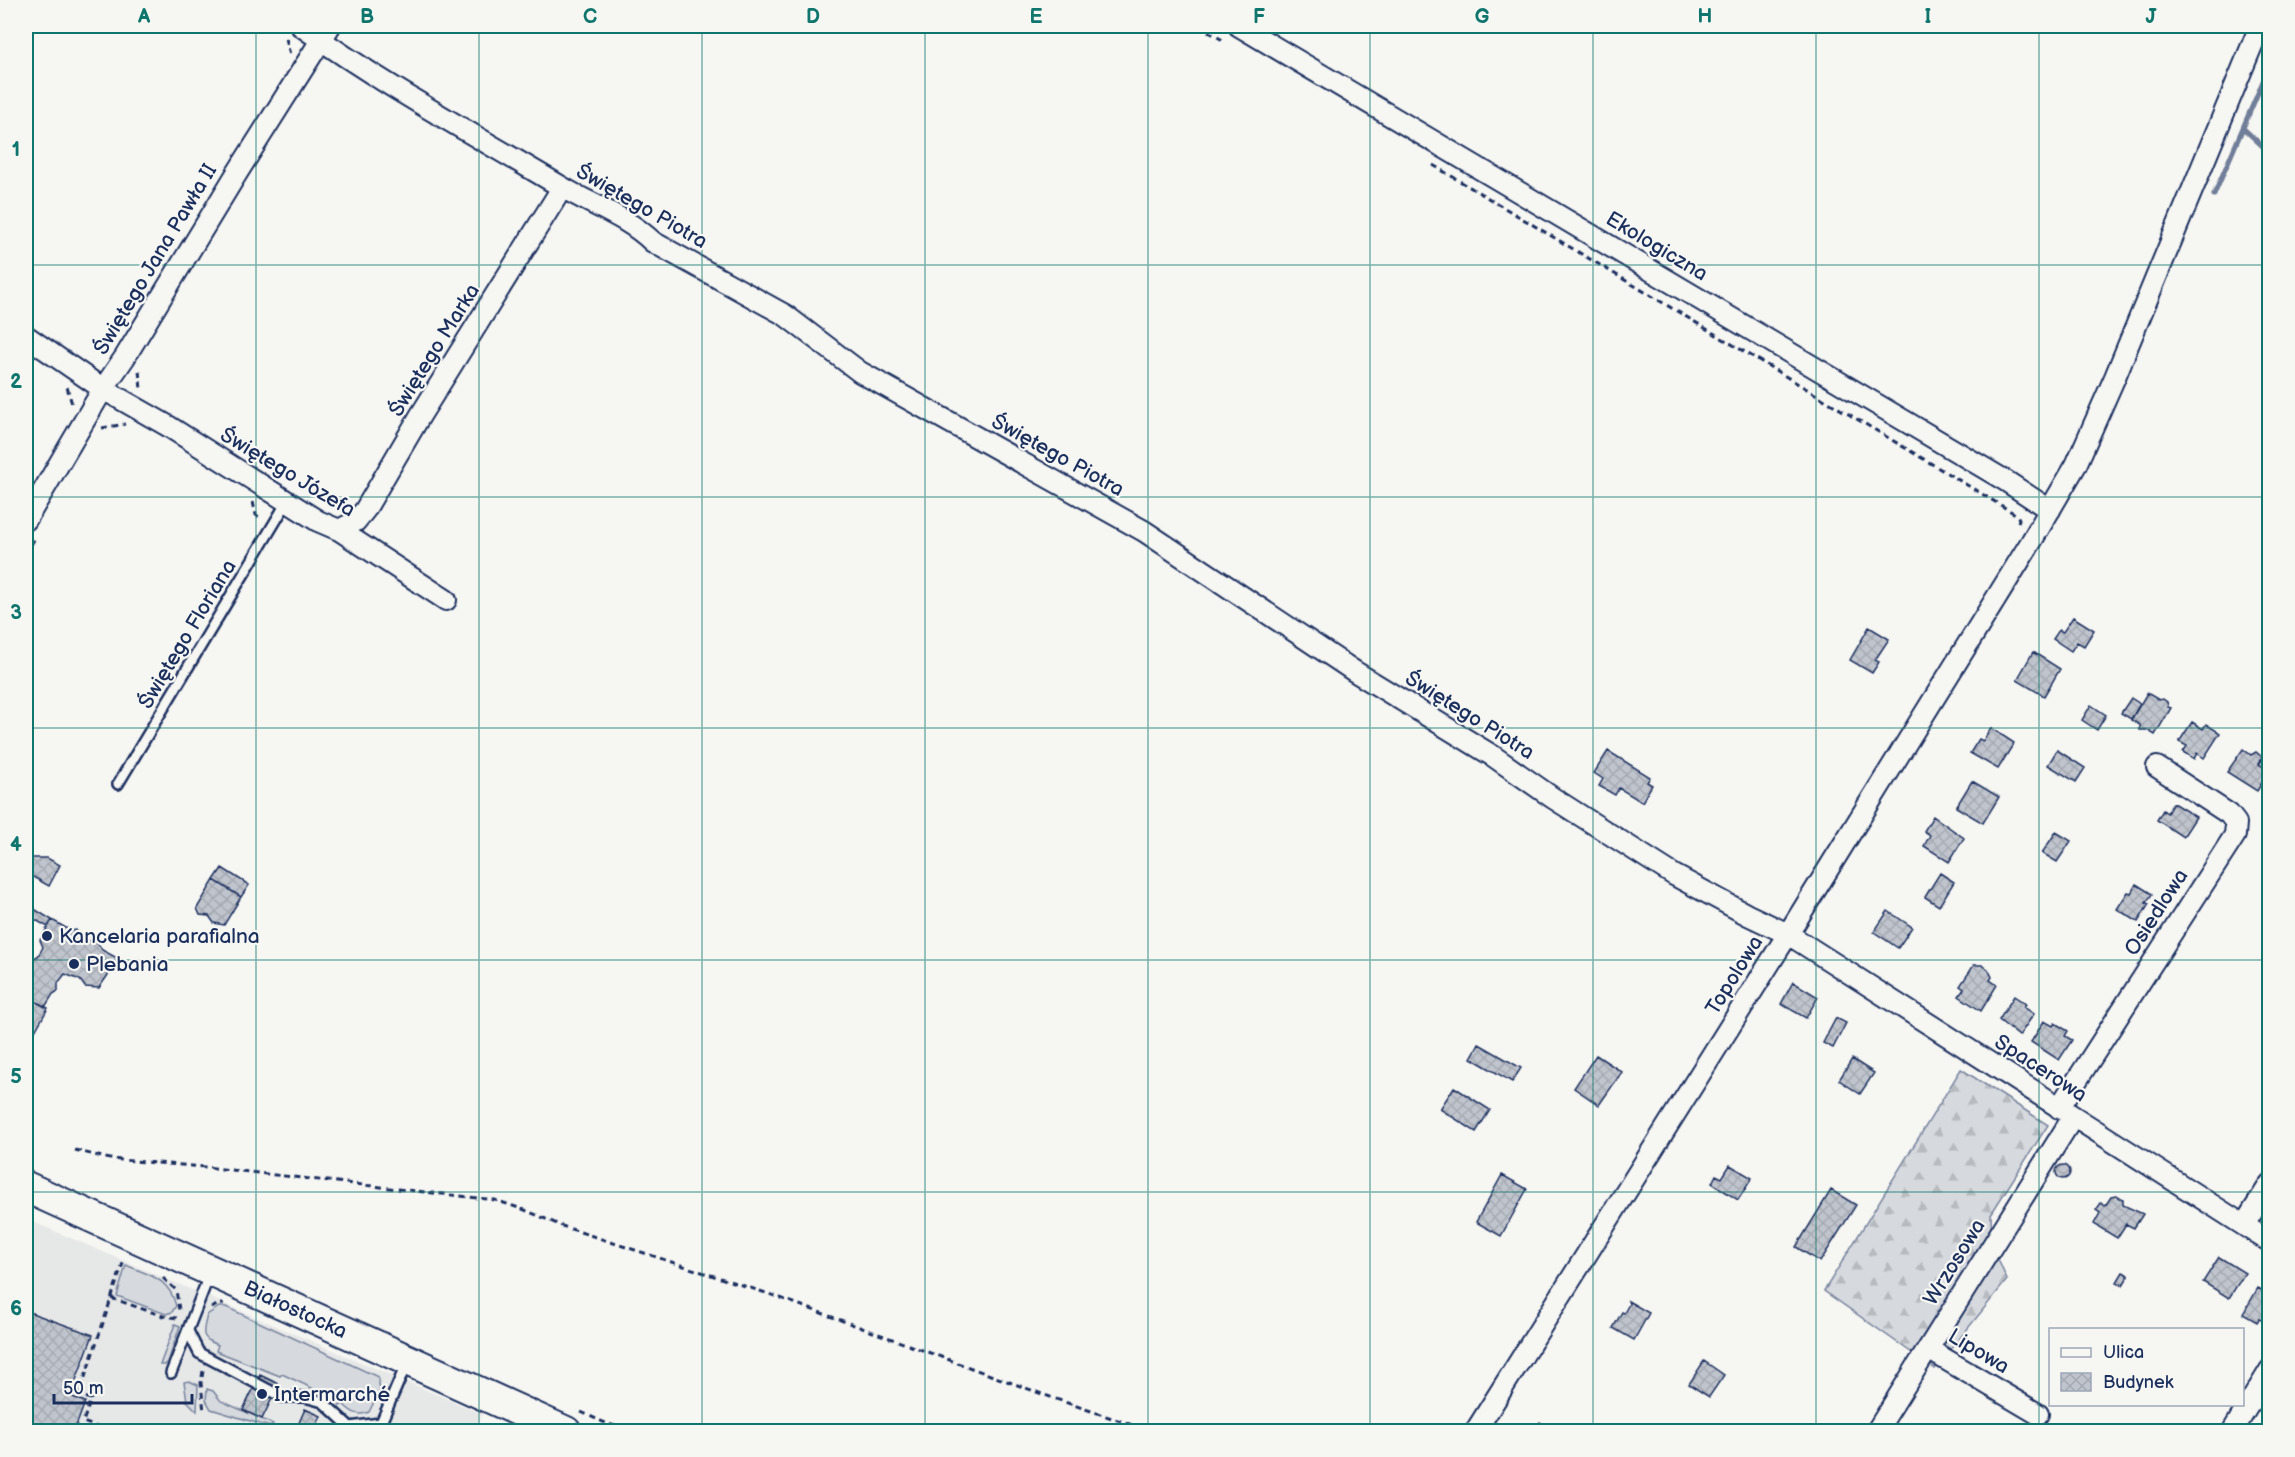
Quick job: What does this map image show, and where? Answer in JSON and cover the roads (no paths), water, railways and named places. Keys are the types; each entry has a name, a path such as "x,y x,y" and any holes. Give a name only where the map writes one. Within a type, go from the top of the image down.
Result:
{"main road":[{"name":"Białostocka","path":"26,1187 566,1431"}],"street":[{"name":"Świętego Piotra","path":"300,26 325,32 562,188 637,226 653,242 785,315 860,372 1144,531 1354,671 1493,756 1553,798 1674,875 1788,934"},
{"name":"Ekologiczna","path":"1239,26 1996,475 2050,510"},
{"name":"Topolowa","path":"1475,1431 1788,934 2031,542 2076,465 2115,377 2260,26"},
{"name":"Świętego Jana Pawła II","path":"32,527 103,389 325,32"},
{"name":"Świętego Marka","path":"339,530 356,521 365,510 420,416 562,188"},
{"name":"Świętego Józefa","path":"26,336 103,389 168,426 318,521 339,530 446,600"},
{"name":"Osiedlowa","path":"2066,1113 2235,835 2236,823 2229,814 2157,766"},
{"name":"Spacerowa","path":"1788,934 2270,1242"},
{"name":"Wrzosowa","path":"1876,1431 1928,1349 2066,1113"},
{"path":"2244,1225 2270,1184"},
{"name":"Lipowa","path":"1928,1349 2038,1414"},
{"path":"2232,1431 2270,1370"}],"lane":[{"name":"Świętego Floriana","path":"118,784 287,502"},
{"path":"171,1373 211,1271"},
{"path":"188,1331 199,1353 282,1397 305,1396 323,1402 350,1427 379,1427 408,1360"}],"waterway":[{"path":"2214,195 2270,65"},
{"path":"2244,129 2270,153"}],"place":[{"name":"Kancelaria parafialna","path":"47,936"},
{"name":"Plebania","path":"74,964"},
{"name":"Intermarché","path":"262,1394"}]}
